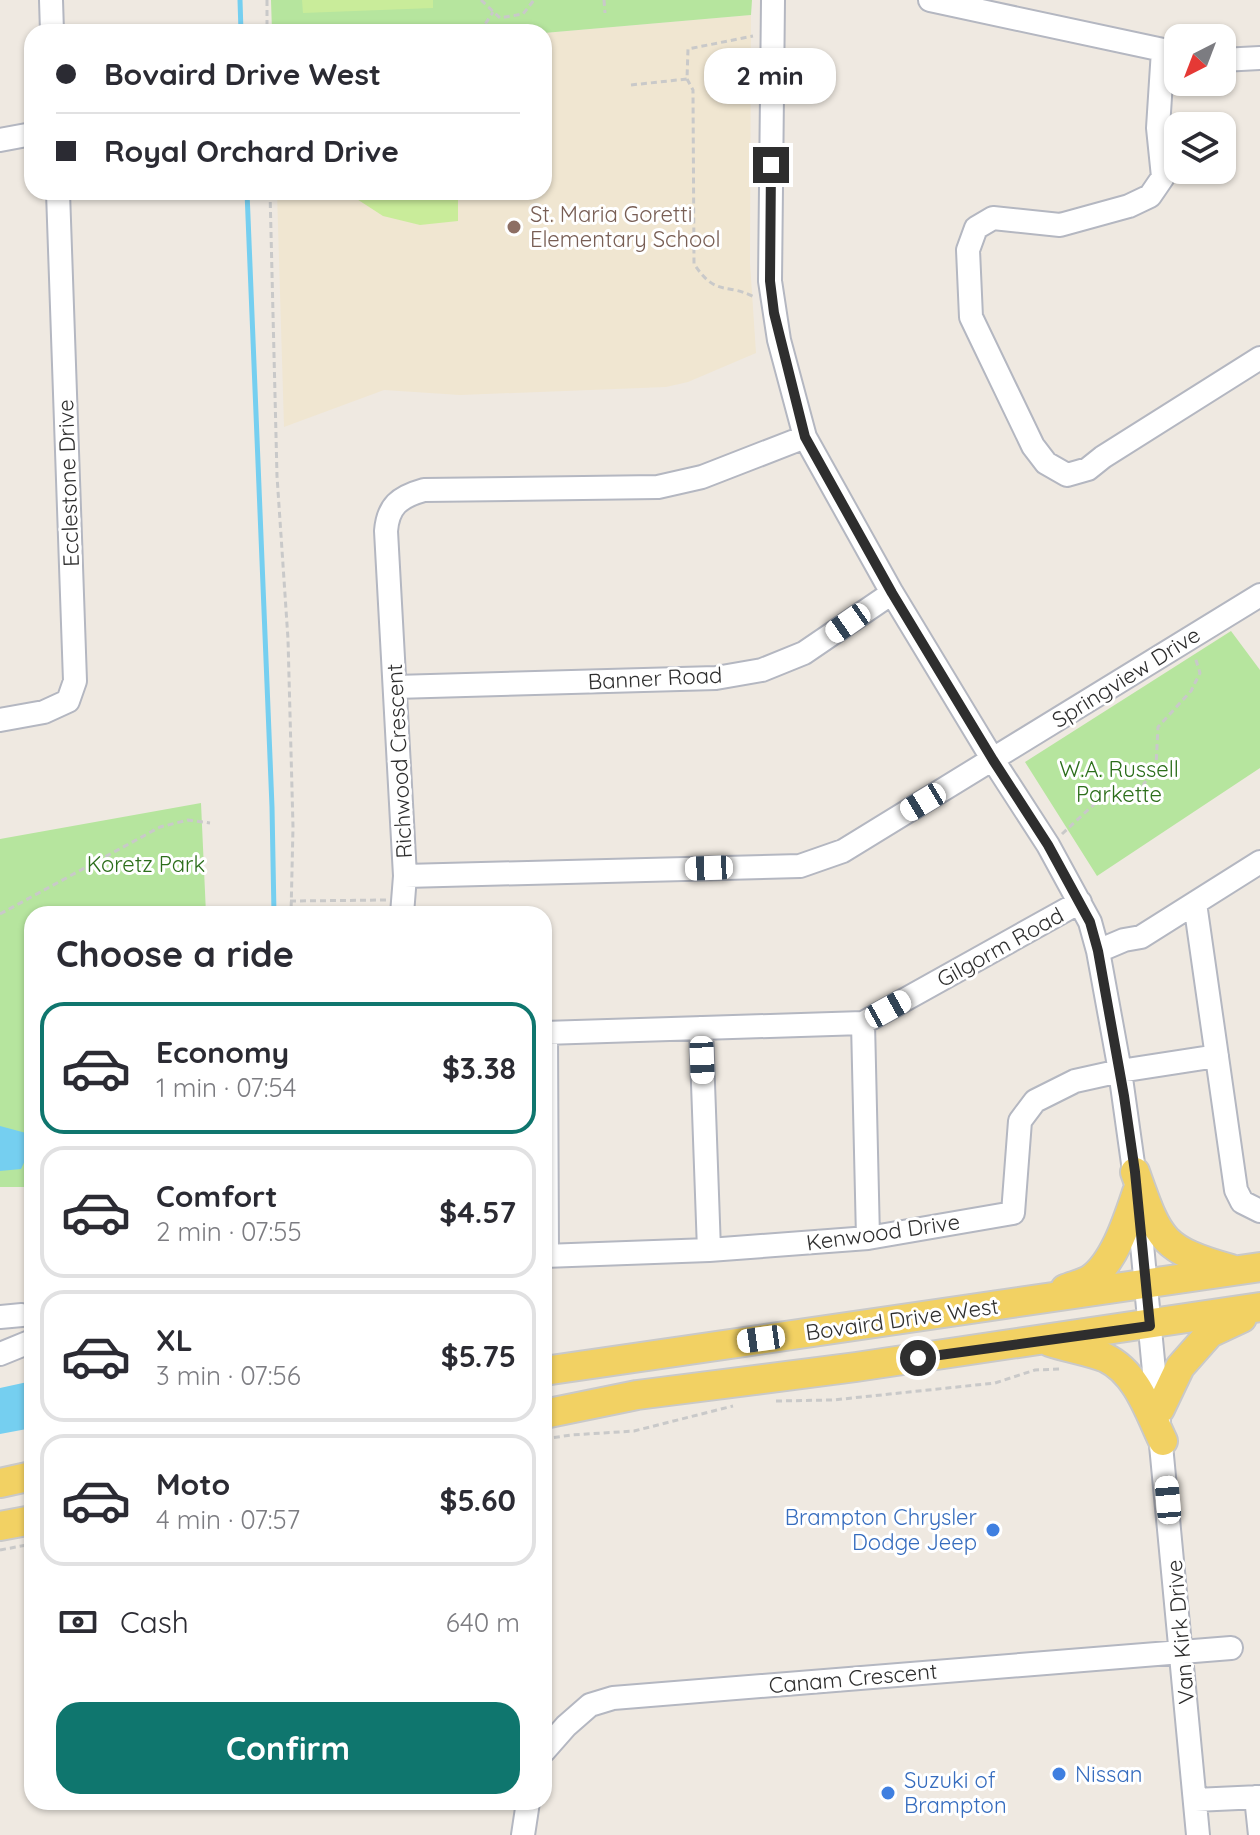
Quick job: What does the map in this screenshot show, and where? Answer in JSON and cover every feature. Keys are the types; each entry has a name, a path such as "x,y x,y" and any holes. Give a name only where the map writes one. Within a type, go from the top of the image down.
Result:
{"main road":[{"path":"1136,1182 1154,1224 1165,1239 1191,1257 1250,1269"},
{"path":"1039,1299 1090,1279 1120,1239 1136,1182"},
{"name":"Bovaird Drive West","path":"552,1370 1250,1269"},
{"path":"1160,1409 1180,1367 1210,1333 1260,1308"},
{"name":"Bovaird Drive West","path":"552,1412 637,1395 1150,1326 1260,1308"},
{"path":"1042,1339 1114,1362 1136,1386 1163,1441"},
{"path":"0,1483 24,1478"},
{"path":"0,1526 24,1522"}],"street":[{"path":"51,0 52,24"},
{"name":"Van Kirk Drive","path":"773,0 770,281 779,340 805,437 892,593 1048,845 1090,922 1098,951 1136,1182 1160,1409 1198,1835"},
{"path":"930,0 1164,51"},
{"path":"1236,59 1260,58"},
{"path":"1164,90 1158,128 1163,177 1150,196 1129,206 1060,225 993,218 976,228 968,250 971,317 1033,446 1046,463 1067,475 1088,469 1260,358"},
{"path":"0,140 24,136"},
{"name":"Ecclestone Drive","path":"0,720 44,712 68,701 75,681 58,200"},
{"name":"Richwood Crescent","path":"805,437 702,477 658,487 424,490 395,502 388,516 386,531 405,876 800,866 843,851 993,760"},
{"name":"Banner Road","path":"395,687 716,678 762,670 804,653 892,593"},
{"name":"Springview Drive","path":"993,760 1260,595"},
{"path":"1098,951 1117,942 1141,937 1260,862"},
{"path":"402,906 405,876"},
{"name":"Gilgorm Road","path":"552,1032 863,1023 1080,902"},
{"path":"1195,903 1236,1190 1242,1202 1260,1211"},
{"path":"863,1023 868,1238"},
{"path":"701,1028 709,1250"},
{"path":"1120,1071 1217,1056"},
{"name":"Kenwood Drive","path":"552,1256 709,1250 868,1238 1013,1213 1020,1121 1035,1101 1075,1081 1120,1071"},
{"path":"0,1354 24,1344"},
{"name":"Canam Crescent","path":"552,1737 590,1705 613,1698 1231,1648"},
{"path":"1195,1800 1258,1797 1260,1835"},
{"path":"523,1835 527,1810"}],"path":[{"path":"267,0 267,24"},
{"path":"481,0 500,18 523,14 534,0"},
{"path":"604,0 605,13"},
{"path":"485,24 493,12"},
{"path":"755,297 741,290 728,291 714,286 694,264 693,90 687,79 688,49 772,32"},
{"path":"631,85 687,79"},
{"path":"270,200 277,476 288,639 293,827 290,906"},
{"path":"1048,845 1104,795 1137,794 1156,766 1158,727 1191,691 1200,673 1188,639"},
{"path":"0,914 160,827 188,820 210,823"},
{"path":"290,901 383,906"},
{"path":"773,1401 833,1400 951,1388 995,1383 1035,1370 1068,1369"},
{"path":"552,1438 634,1431 735,1406"},
{"path":"0,1550 24,1546"}],"shaded area":[{"name":"St. Maria Goretti Elementary School","path":"751,15 750,263 756,353 688,382 666,387 460,395 384,390 284,427 277,200 552,200 552,32"}],"green space":[{"path":"271,0 752,0 751,15 552,32 552,24 272,24"},
{"path":"302,0 433,0 433,8 303,13"},
{"path":"358,200 458,200 458,221 420,225 383,216"},
{"name":"W.A. Russell Parkette","path":"1231,631 1260,670 1260,768 1097,876 1025,762"},
{"name":"Koretz Park","path":"201,803 206,906 24,906 24,1187 0,1187 0,839"}],"water":[{"path":"0,1126 24,1132 24,1163 21,1169 0,1171"},
{"path":"24,1383 24,1430 0,1434 0,1388"}],"waterway":[{"path":"240,0 241,24"},
{"path":"247,200 274,906"}],"place":[{"name":"St. Maria Goretti Elementary School","path":"514,227"},
{"name":"Brampton Chrysler Dodge Jeep","path":"993,1530"},
{"name":"Nissan","path":"1059,1774"},
{"name":"Suzuki of Brampton","path":"888,1793"}],"route":[{"path":"771,165 770,281 774,313 805,437 892,593 1048,845 1090,922 1120,1071 1135,1172 1150,1326 918,1358"}]}
